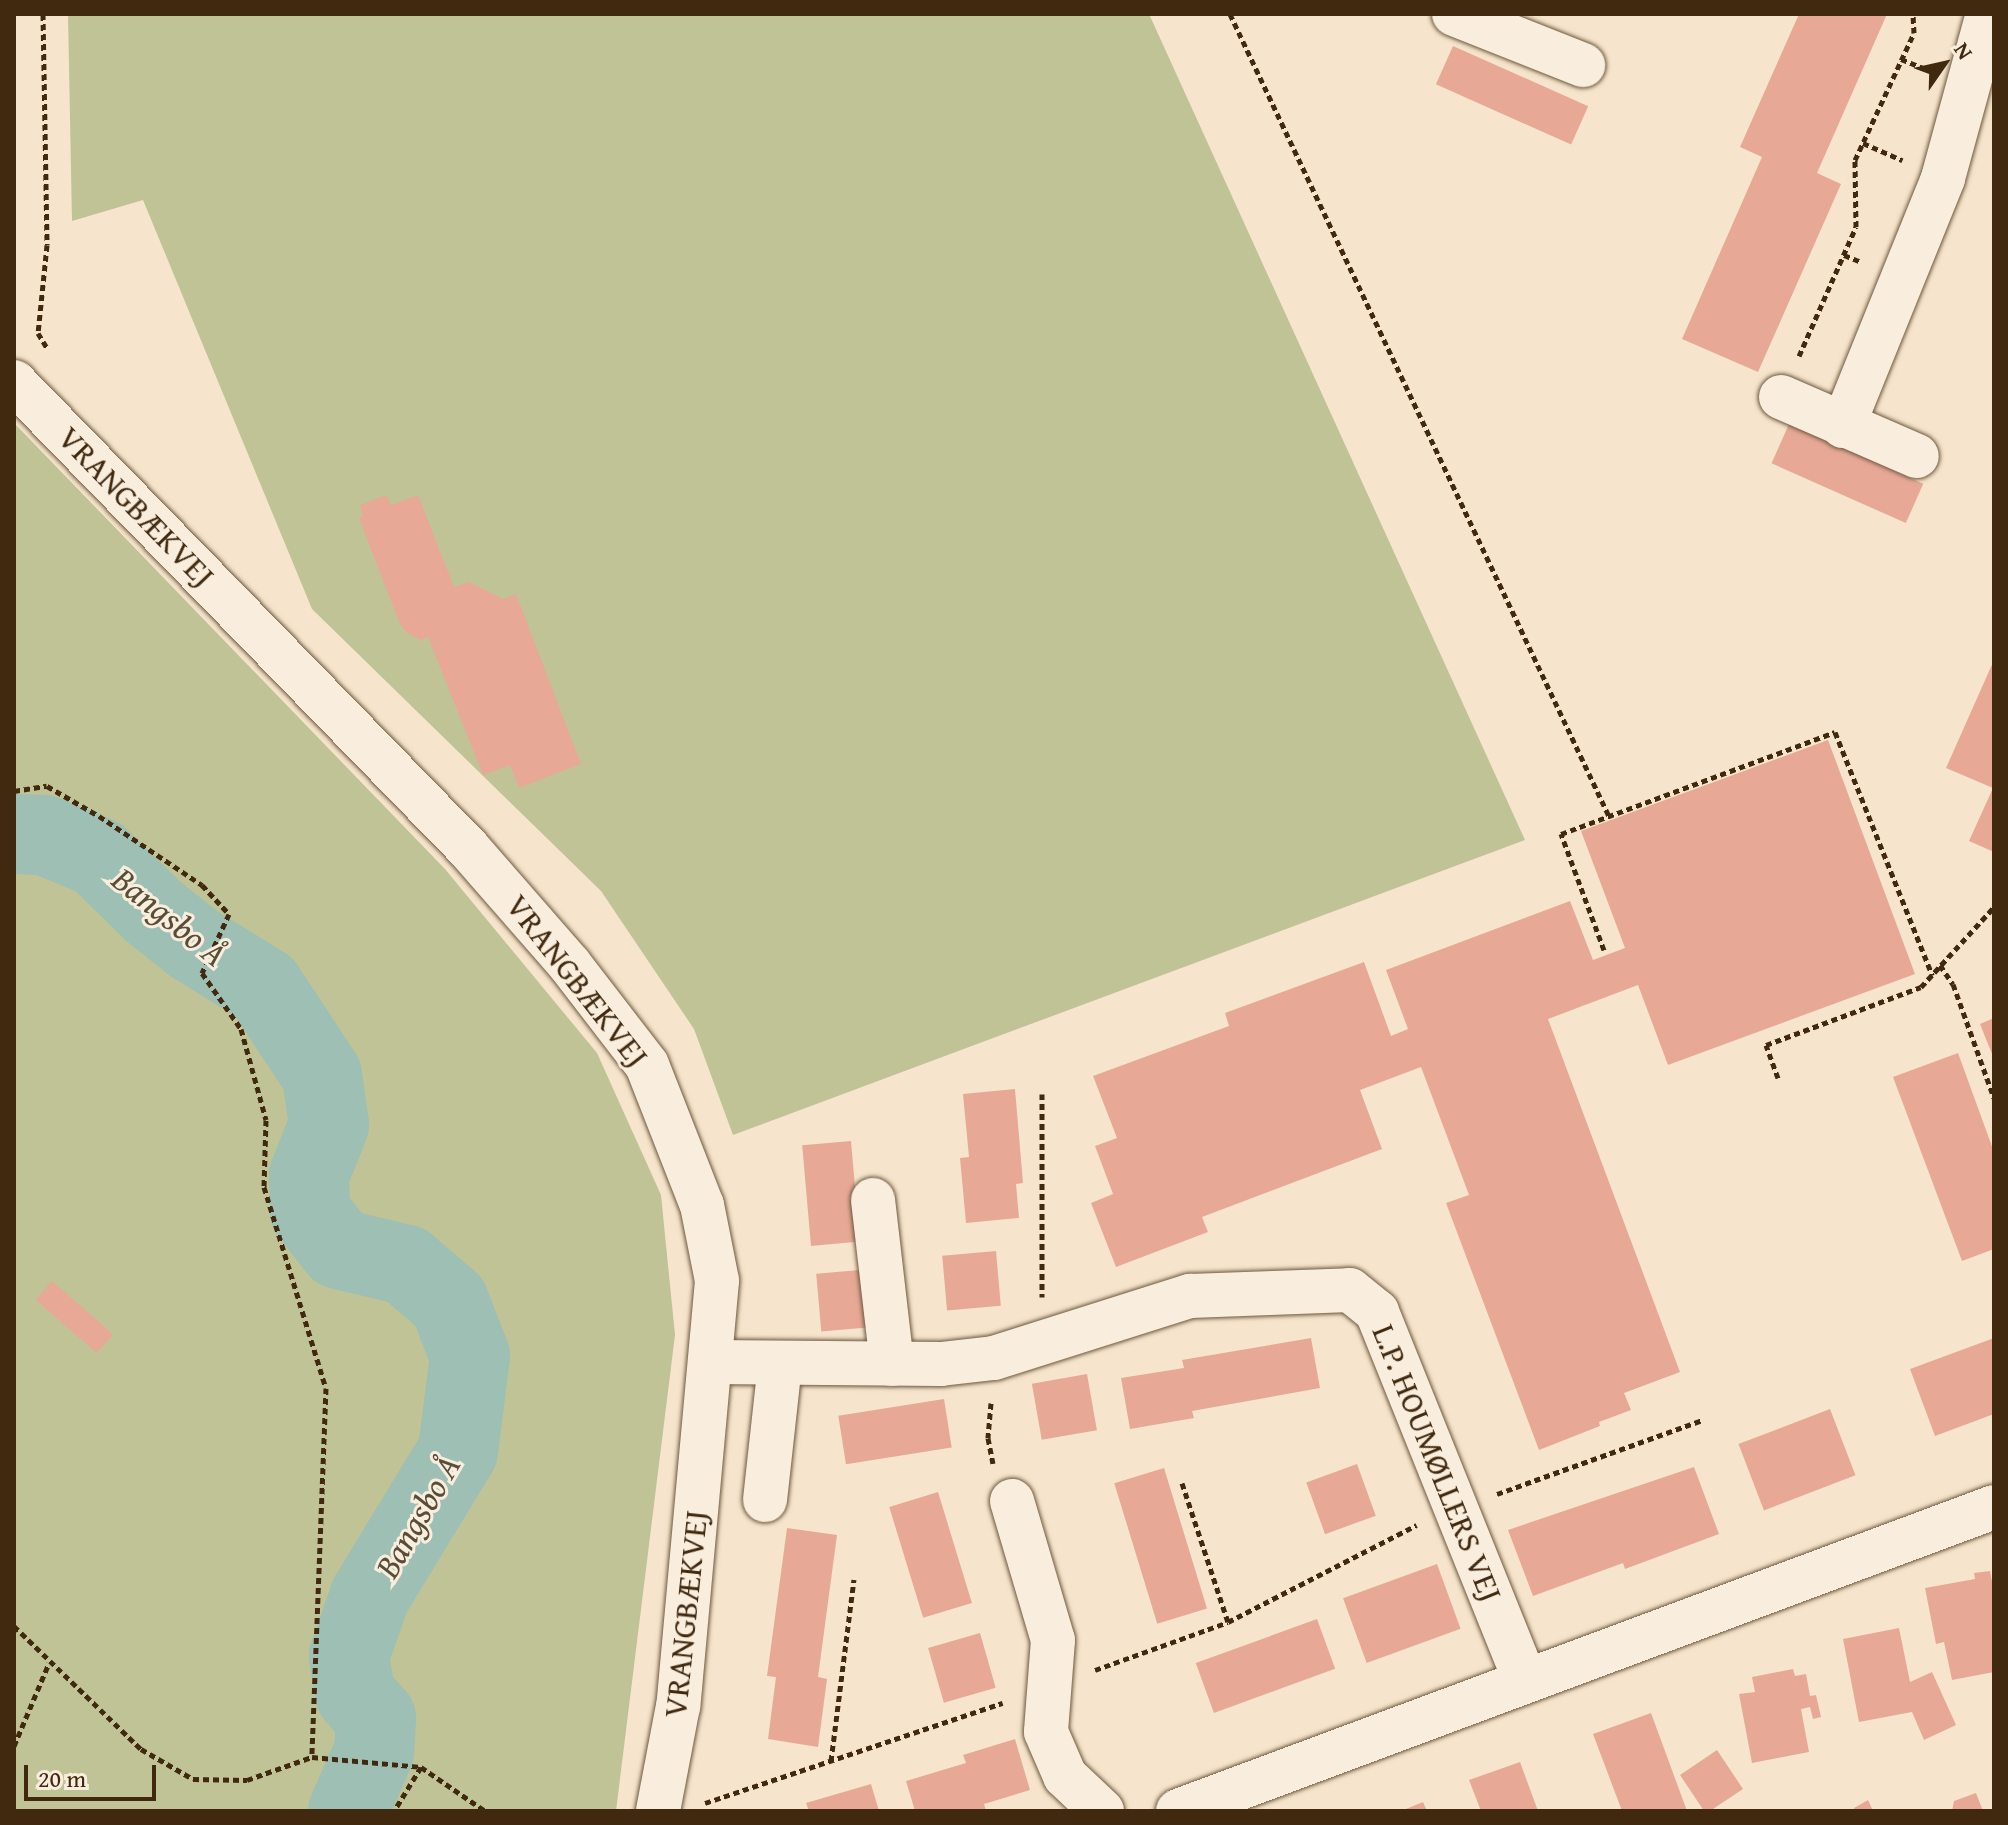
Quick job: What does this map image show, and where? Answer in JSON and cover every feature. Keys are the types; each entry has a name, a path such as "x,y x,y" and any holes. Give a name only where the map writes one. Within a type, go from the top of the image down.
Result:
{"street":[{"path":"1454,14 1521,27 1583,65"},
{"path":"1843,426 1943,178 1988,14"},
{"name":"VRANGBÆKVEJ","path":"14,382 468,848 570,965 647,1065 702,1205 717,1281 678,1706 677,1808"},
{"path":"1781,397 1917,456"},
{"path":"873,1200 892,1364"},
{"name":"L.P. HOUMØLLERS VEJ","path":"711,1362 941,1364 994,1358 1190,1296 1350,1290 1377,1312 1525,1680"},
{"path":"765,1500 780,1364"},
{"path":"1012,1501 1053,1640 1046,1732 1065,1776 1102,1811"},
{"path":"1178,1811 1994,1507"}],"path":[{"path":"1230,14 1609,816"},
{"path":"1781,397 1856,227 1855,160 1914,33 1913,14"},
{"path":"1604,950 1561,834 1835,732 1932,975"},
{"path":"14,791 47,786 99,816 202,885 229,914 202,973 241,1029 266,1120 264,1187 326,1388 312,1757"},
{"path":"1778,1078 1766,1045 1921,987 1994,907"},
{"path":"1940,965 1953,984 1994,1098"},
{"path":"1042,1094 1043,1342"},
{"path":"994,1358 988,1438 997,1486 1012,1501"},
{"path":"677,1808 831,1761 1050,1687 1228,1622 1391,1535 1702,1420"},
{"path":"1182,1483 1228,1622"},
{"path":"831,1761 854,1579"},
{"path":"14,1626 141,1749 193,1779 247,1780 312,1757 330,1761 397,1763 421,1767 485,1811"},
{"path":"14,1746 49,1663"},
{"path":"394,1811 421,1767"}],"green space":[{"path":"68,14 1149,14 1525,840 733,1135 694,1029 601,891 312,609 143,200 72,221"},
{"path":"14,423 445,869 597,1053 661,1195 675,1335 616,1811 14,1811"}],"building":[{"path":"1799,14 1887,14 1817,173 1841,184 1758,372 1682,339 1762,157 1740,147"},
{"path":"1453,46 1588,106 1571,145 1436,84"},
{"path":"1789,424 1923,484 1906,523 1772,463"},
{"path":"386,495 391,505 418,495 454,587 469,582 503,599 516,594 581,764 519,788 510,765 483,775 428,637 421,640 407,633 400,624 359,518 363,516 360,505"},
{"path":"1994,660 1994,852 1969,841 1993,788 1946,768"},
{"path":"1828,740 1915,974 1668,1065 1638,985 1548,1019 1680,1372 1624,1393 1631,1410 1539,1450 1446,1203 1469,1195 1421,1067 1360,1090 1382,1149 1202,1217 1208,1232 1116,1267 1091,1203 1113,1194 1095,1146 1117,1138 1093,1076 1229,1026 1225,1013 1364,962 1391,1036 1408,1029 1386,970 1570,901 1593,960 1625,948 1581,831"},
{"path":"1994,1018 1994,1059 1980,1024"},
{"path":"1958,1053 1994,1152 1994,1249 1962,1261 1893,1077"},
{"path":"1015,1089 1023,1183 1016,1184 1019,1218 966,1223 960,1158 969,1157 963,1094"},
{"path":"851,1141 860,1242 811,1246 802,1145"},
{"path":"996,1251 1001,1306 947,1310 942,1256"},
{"path":"871,1269 876,1327 821,1332 816,1274"},
{"path":"52,1281 113,1334 97,1353 36,1300"},
{"path":"1311,1338 1320,1388 1192,1411 1194,1418 1130,1429 1121,1378 1184,1368 1182,1360"},
{"path":"1994,1338 1994,1414 1935,1436 1910,1369"},
{"path":"1087,1374 1097,1430 1042,1440 1032,1384"},
{"path":"944,1399 952,1447 846,1464 838,1416"},
{"path":"1830,1409 1855,1475 1764,1510 1739,1444"},
{"path":"1357,1464 1376,1516 1325,1534 1306,1482"},
{"path":"1694,1467 1719,1534 1625,1569 1623,1563 1533,1596 1508,1530"},
{"path":"1164,1468 1207,1609 1157,1624 1114,1483"},
{"path":"938,1492 972,1603 923,1618 889,1507"},
{"path":"787,1528 837,1535 818,1677 827,1679 818,1747 768,1739 776,1677 767,1676"},
{"path":"1437,1564 1461,1629 1367,1663 1343,1598"},
{"path":"1990,1571 1994,1592 1994,1672 1952,1680 1944,1642 1936,1644 1925,1588 1975,1579 1974,1573"},
{"path":"1317,1619 1335,1669 1214,1713 1196,1663"},
{"path":"1899,1628 1910,1682 1932,1672 1956,1725 1924,1740 1912,1712 1859,1722 1843,1639"},
{"path":"980,1633 996,1688 944,1703 928,1648"},
{"path":"1793,1669 1795,1676 1806,1674 1810,1696 1816,1695 1821,1717 1813,1719 1810,1707 1801,1709 1809,1752 1752,1763 1739,1694 1755,1692 1752,1677"},
{"path":"1651,1713 1687,1811 1622,1811 1593,1734"},
{"path":"1015,1739 1030,1790 984,1804 986,1811 915,1811 906,1781 966,1763 963,1755"},
{"path":"1717,1750 1743,1789 1710,1811 1704,1811 1680,1775"},
{"path":"1520,1762 1538,1811 1481,1811 1469,1780"},
{"path":"871,1784 879,1811 809,1811 806,1803"},
{"path":"1976,1793 1983,1811 1952,1811 1954,1801"},
{"path":"1868,1800 1873,1811 1855,1811 1854,1808"},
{"path":"1423,1802 1427,1811 1401,1811"}],"waterway":[{"name":"Bangsbo Å","path":"14,834 44,835 98,857 153,911 193,943 264,987 322,1075 329,1125 309,1175 310,1212 339,1249 406,1265 449,1302 470,1356 458,1451 370,1596 349,1656 355,1694 376,1718 374,1752 348,1811"}]}
